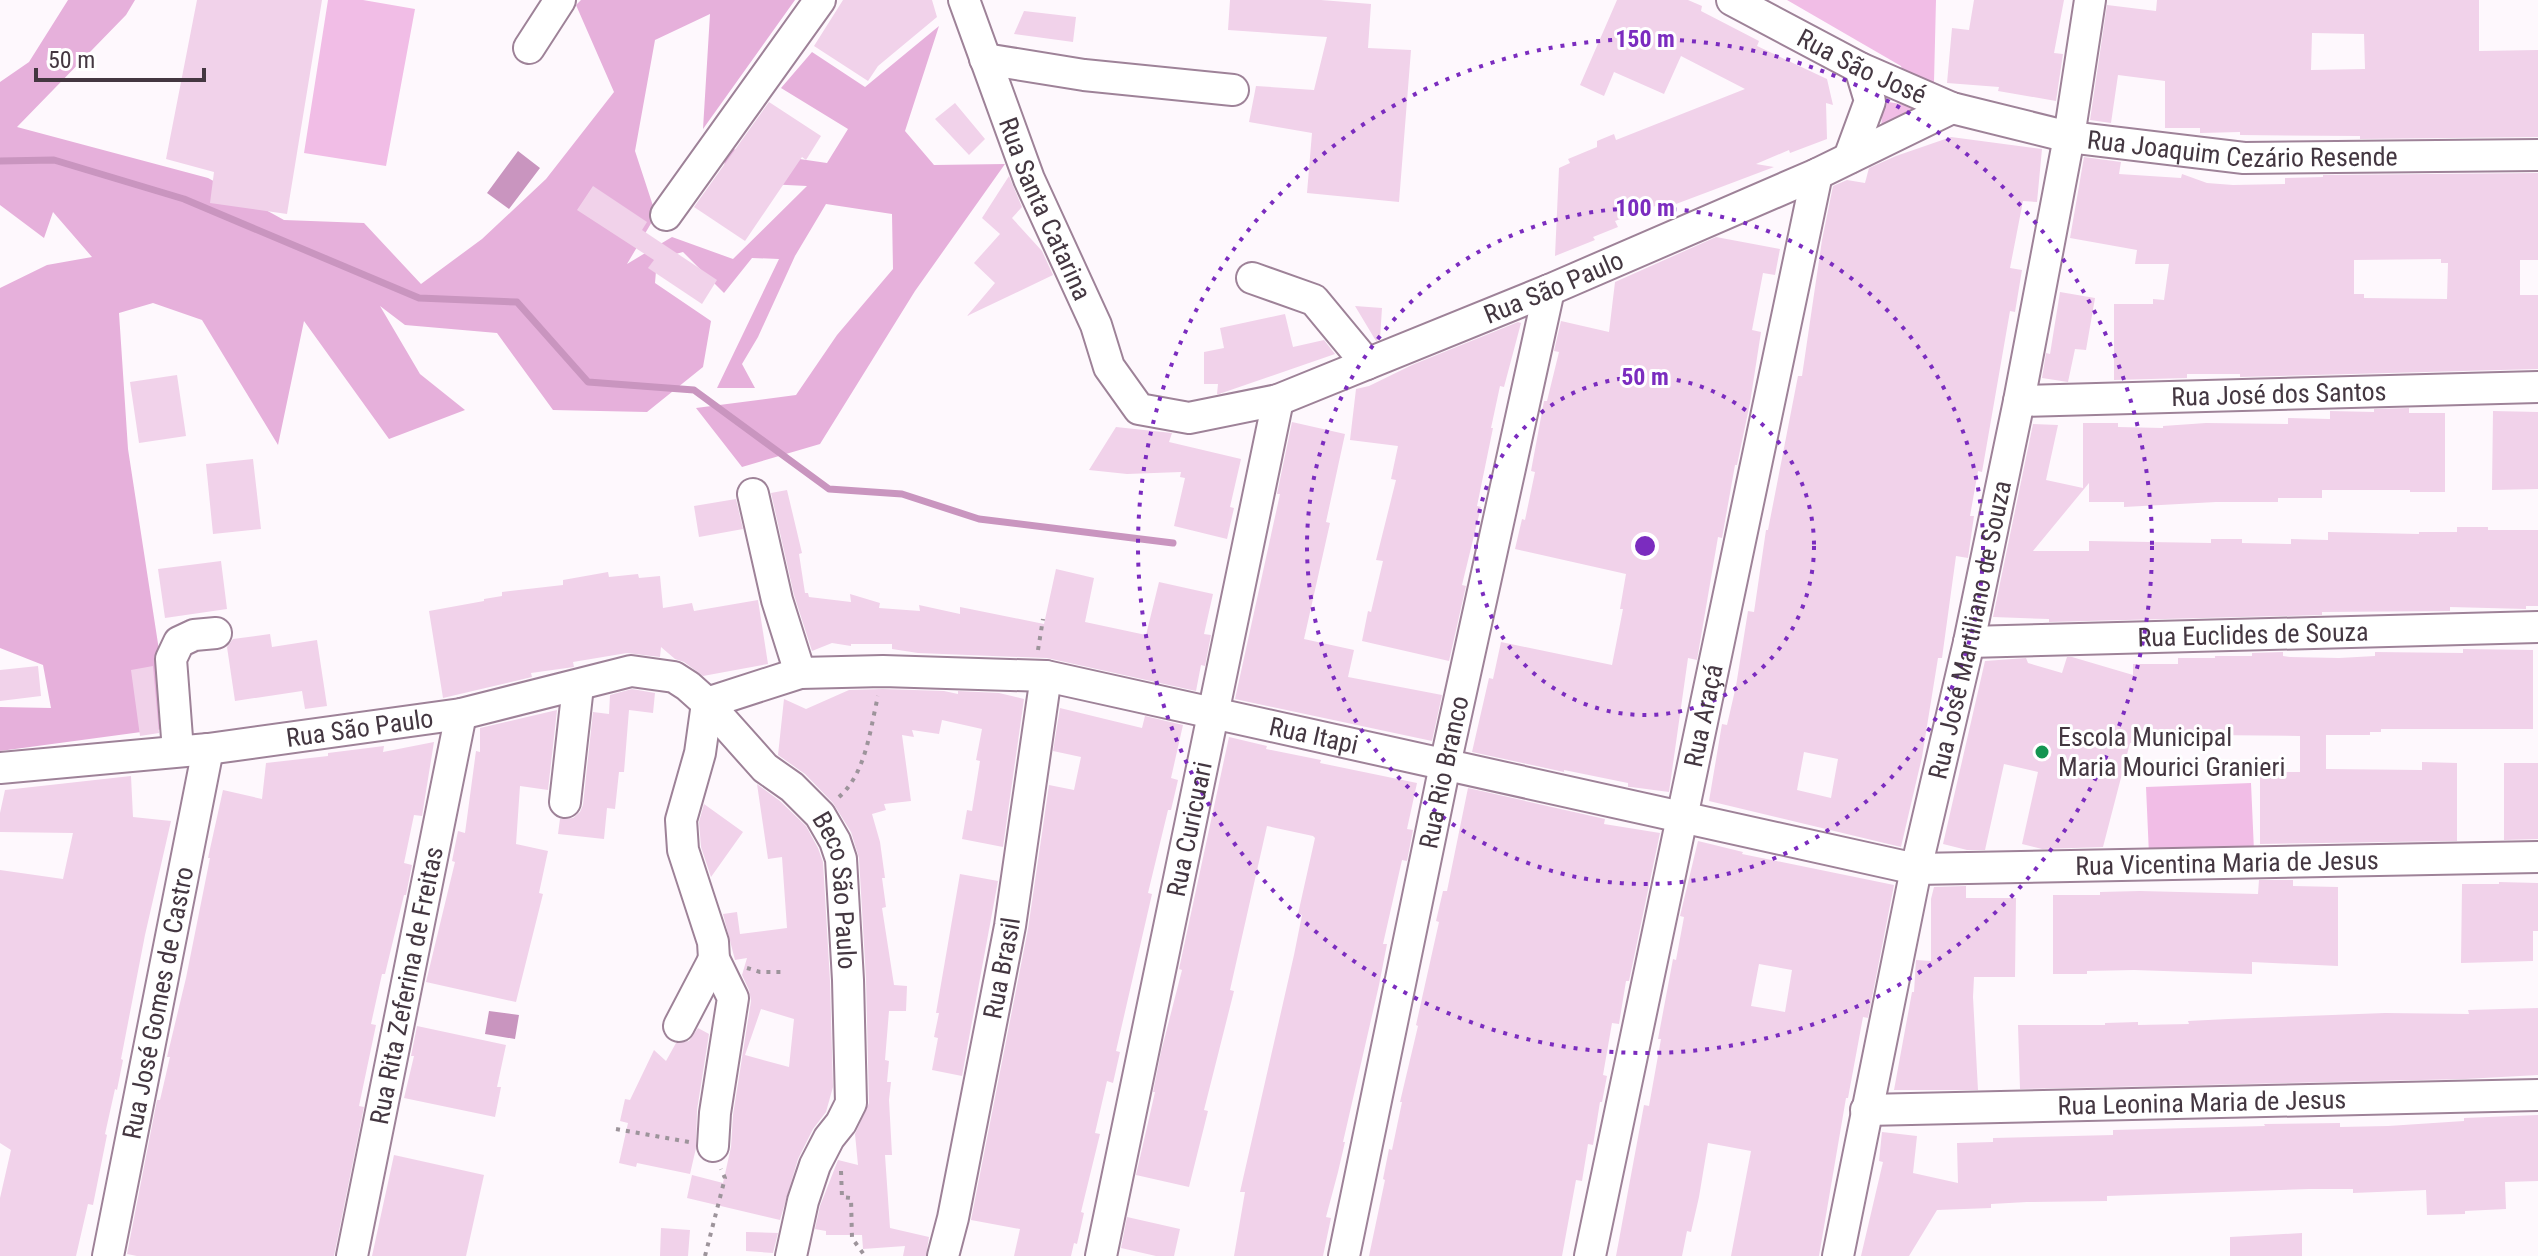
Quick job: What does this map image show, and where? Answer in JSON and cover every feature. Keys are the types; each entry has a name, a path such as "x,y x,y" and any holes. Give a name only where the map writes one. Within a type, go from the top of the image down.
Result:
{"street":[{"path":"529,48 560,0"},
{"path":"666,215 820,0"},
{"name":"Rua Santa Catarina","path":"964,0 1029,179 1096,325 1109,367 1139,409"},
{"name":"Rua São José","path":"1732,0 1860,68 1952,108"},
{"name":"Rua José Martiliano de Souza","path":"1838,1256 1916,869 1969,642 2019,401 2069,137 2090,0"},
{"path":"985,59 1084,75 1233,90"},
{"path":"1849,158 1870,101 1860,68"},
{"name":"Rua Joaquim Cezário Resende","path":"1952,108 2069,137 2244,158 2538,155"},
{"name":"Rua São Paulo","path":"1139,409 1189,418 1278,400 1549,290 1817,174 1952,108"},
{"name":"Rua Araçá","path":"1590,1256 1817,174"},
{"path":"1252,278 1314,300 1367,364"},
{"name":"Rua Rio Branco","path":"1344,1256 1445,765 1549,290"},
{"name":"Rua José dos Santos","path":"2019,401 2538,387"},
{"name":"Rua Curicuari","path":"1101,1256 1278,400"},
{"path":"753,494 777,600 800,673"},
{"name":"Rua Euclides de Souza","path":"1969,642 2538,627"},
{"name":"Rua José Gomes de Castro","path":"108,1256 193,750 171,659 179,642 194,635 216,633"},
{"name":"Rua São Paulo","path":"0,768 193,750 461,714 631,671 674,677 707,703"},
{"name":"Rua Itapi","path":"707,703 800,673 883,671 1046,676 1916,869"},
{"name":"Rua Brasil","path":"943,1256 1010,926 1046,676"},
{"path":"565,802 578,686"},
{"path":"707,703 700,753 681,820 683,850 713,942 714,959 733,998 715,1113 713,1146"},
{"name":"Beco São Paulo","path":"707,703 765,768 792,787 820,815 841,859 851,1103 815,1165 803,1201 791,1256"},
{"name":"Rua Rita Zeferina de Freitas","path":"352,1256 461,714"},
{"name":"Rua Vicentina Maria de Jesus","path":"1916,869 2538,857"},
{"path":"679,1026 714,959"},
{"name":"Rua Leonina Maria de Jesus","path":"1866,1110 2538,1095"}],"path":[{"path":"820,815 852,785 866,747 883,671"},
{"path":"616,1129 713,1146 725,1178 705,1256"},
{"path":"841,1167 842,1197 851,1198 852,1238 865,1256"}],"shaded area":[{"path":"68,0 135,0 126,15 17,127 208,178 284,220 364,223 421,284 482,239 546,179 614,92 576,5 581,0 795,0 703,129 710,14 655,40 635,151 656,215 627,264 672,237 733,259 807,186 724,182 725,148 827,163 848,129 781,88 812,52 865,87 939,26 905,131 934,165 1005,164 915,291 820,444 742,467 696,408 796,395 837,335 893,269 892,214 826,204 795,256 758,337 742,364 755,388 717,388 779,259 752,258 724,293 683,252 657,259 655,283 711,321 703,367 647,412 553,410 497,333 405,325 380,306 420,374 465,410 389,439 304,321 278,445 202,320 153,303 119,313 128,449 171,728 0,751 0,707 51,708 43,665 0,648 0,288 47,265 92,257 53,212 44,238 0,205 0,82 29,62"},
{"path":"328,0 363,0 415,9 386,166 304,153"},
{"path":"1787,0 1936,0 1934,82 1915,113 1881,128 1883,101 1912,106 1901,66"},
{"path":"518,151 540,168 509,209 487,193"},
{"path":"2251,783 2254,851 2149,855 2146,787"},
{"path":"489,1011 519,1015 515,1039 485,1034"}],"building":[{"path":"197,0 322,0 287,214 210,203 214,172 166,159"},
{"path":"843,0 932,0 937,17 878,66 868,81 814,46"},
{"path":"1230,0 1321,0 1371,4 1368,48 1411,50 1399,202 1307,193 1312,133 1249,122 1256,86 1314,90 1327,37 1228,30"},
{"path":"1617,0 1688,0 1702,6 1701,11 1759,41 1757,46 1827,79 1833,105 1826,103 1827,139 1756,164 1774,167 1668,207 1666,202 1615,221 1618,227 1555,256 1559,168 1570,163 1568,159 1597,147 1597,141 1614,134 1616,140 1745,89 1681,56 1664,94 1614,72 1604,96 1580,85"},
{"path":"1974,0 2064,0 2054,53 2063,54 2056,101 1998,91 1999,87 1947,83 1952,28 1969,30"},
{"path":"2157,0 2479,0 2479,51 2538,50 2538,137 2360,139 2360,136 2200,133 2200,128 2165,128 2165,81 2118,75 2111,123 2090,120 2107,5 2156,11","holes":["2312,33 2364,34 2365,69 2311,70"]},
{"path":"1024,11 1076,17 1073,42 1014,34"},
{"path":"769,102 821,136 806,160 802,157 745,241 694,207"},
{"path":"955,103 985,139 969,155 935,119"},
{"path":"1951,137 2042,149 2037,202 2023,201 2010,268 2022,270 2015,312 2010,311 1982,472 1978,471 1970,516 1974,516 1968,558 1956,556 1942,658 1938,658 1922,757 1901,847 1709,801 1722,724 1727,725 1736,686 1748,611 1754,612 1766,530 1798,376 1802,376 1833,186 1847,180 1865,183 1869,168","holes":["1804,752 1838,759 1831,798 1797,790"]},
{"path":"2084,157 2121,162 2119,174 2181,178 2182,174 2207,183 2233,185 2285,184 2285,178 2323,175 2538,173 2538,260 2520,260 2520,295 2538,295 2538,369 2240,377 2240,374 2187,374 2187,378 2114,380 2114,304 2153,304 2153,299 2164,300 2169,264 2135,264 2137,250 2070,238","holes":["2441,259 2441,263 2448,263 2447,299 2364,298 2364,294 2354,294 2354,260"]},
{"path":"1009,176 1022,207 1012,218 1042,251 1053,275 967,316 995,283 974,263 1000,234 982,218"},
{"path":"593,186 647,222 642,230 717,280 702,304 648,268 654,260 577,210"},
{"path":"1716,237 1780,249 1775,275 1763,273 1752,330 1761,332 1750,403 1722,538 1718,537 1697,660 1688,658 1669,792 1628,787 1628,783 1472,752 1489,678 1493,679 1501,642 1612,665 1626,574 1515,549 1535,472 1531,471 1544,401 1547,401 1559,352 1554,351 1561,321 1609,332 1615,282"},
{"path":"2060,292 2095,298 2086,350 2075,349 2068,382 2042,378 2046,353 2050,354"},
{"path":"1355,306 1382,308 1380,339 1376,341"},
{"path":"1285,314 1293,347 1324,340 1335,354 1219,394 1218,384 1204,384 1204,352 1224,348 1220,328"},
{"path":"1521,323 1504,387 1500,386 1491,428 1477,506 1481,507 1462,585 1466,586 1449,661 1362,641 1383,561 1376,560 1396,480 1391,479 1398,446 1350,440 1356,389"},
{"path":"177,375 186,436 139,443 130,382"},
{"path":"2409,408 2409,413 2445,413 2445,492 2322,490 2322,498 2278,498 2278,502 2124,507 2124,502 2089,502 2089,483 2033,551 2089,551 2089,541 2211,543 2211,539 2242,539 2242,543 2291,544 2291,539 2328,540 2328,532 2419,534 2457,532 2457,527 2538,530 2538,606 2526,606 2526,609 2450,607 2450,611 2322,612 2322,615 2049,622 2049,619 1993,617 2033,424 2058,425 2046,480 2083,488 2083,423 2163,428 2206,423 2288,424 2288,418 2330,419 2330,411 2374,412 2374,409"},
{"path":"2493,411 2538,412 2538,489 2492,490"},
{"path":"1292,422 1345,434 1326,522 1330,523 1304,639 1354,650 1348,677 1442,695 1432,741 1235,699 1280,494 1277,494"},
{"path":"1116,427 1172,433 1169,442 1241,459 1230,507 1234,508 1227,539 1174,526 1185,478 1180,477 1181,472 1127,474 1089,470"},
{"path":"253,459 261,529 213,534 206,464"},
{"path":"787,490 802,553 799,554 805,593 809,597 851,602 850,594 880,603 879,608 920,611 919,605 960,614 960,607 1044,624 1056,569 1094,578 1085,622 1146,635 1159,582 1213,594 1204,634 1211,635 1196,691 1047,658 918,653 892,649 892,644 851,646 832,643 812,651 794,595 771,493"},
{"path":"736,499 743,529 699,537 694,506"},
{"path":"221,561 227,609 165,618 158,569"},
{"path":"608,572 609,577 638,574 639,578 660,576 663,608 692,603 694,611 758,600 768,664 703,676 661,647 660,657 627,653 573,662 574,667 531,673 532,677 443,698 429,611 484,601 502,596 502,592 563,585 563,580"},
{"path":"270,634 272,647 317,640 327,706 305,709 302,691 235,701 227,647 233,639"},
{"path":"2463,649 2533,650 2533,729 2381,729 2381,732 2370,732 2370,735 2326,735 2326,769 2422,770 2422,762 2457,763 2457,841 2260,844 2260,772 2300,772 2300,736 2209,735 2164,737 2164,743 2130,743 2103,847 2042,849 2022,844 2038,772 2004,764 1985,850 1967,850 1943,844 1985,661 2026,658 2028,663 2062,673 2067,657 2072,657 2133,675 2133,664 2178,664 2178,658 2283,652 2283,656 2290,657 2339,658 2375,656 2375,652 2463,653"},
{"path":"38,666 41,696 0,701 0,670"},
{"path":"153,666 159,733 140,736 131,670"},
{"path":"632,689 655,693 653,713 629,710 624,772 619,772 615,809 607,808 604,839 558,834 560,819 573,818 583,805 593,712 609,714 610,695"},
{"path":"849,690 958,694 958,691 999,693 1024,699 1003,847 962,839 967,810 972,811 982,729 942,720 939,734 912,730 914,737 902,735 911,801 884,804 886,810 872,814 885,878 882,878 886,907 882,908 894,985 907,986 906,1011 889,1011 885,1060 889,1061 887,1082 891,1082 892,1155 885,1155 890,1228 929,1237 926,1256 903,1256 905,1246 863,1249 862,1235 826,1235 826,1231 815,1229 820,1206 838,1160 858,1165 855,1134 869,1103 859,858 851,832 833,803 805,774 778,755 784,699 806,709"},
{"path":"1060,708 1142,728 1145,716 1183,725 1171,778 1178,780 1148,893 1152,894 1116,1051 1120,1052 1113,1083 1107,1081 1095,1133 1100,1134 1081,1212 1084,1213 1077,1244 1074,1243 1071,1256 1014,1256 1020,1229 971,1220 1028,929 1049,785 1074,790 1081,757 1053,751"},
{"path":"557,710 548,790 520,786 516,844 548,851 539,893 543,894 516,1002 426,982 455,862 452,861 458,831 465,833 476,751 480,752 480,728"},
{"path":"1229,737 1267,746 1266,749 1321,760 1320,763 1417,783 1407,829 1413,830 1407,861 1402,860 1383,944 1387,944 1379,985 1326,1217 1331,1218 1323,1256 1234,1256 1245,1192 1240,1192 1294,955 1302,915 1298,914 1313,836 1267,826 1230,990 1234,991 1204,1110 1208,1111 1189,1187 1136,1175 1161,1052 1182,970 1179,969"},
{"path":"434,742 422,816 414,815 404,863 412,865 406,895 385,974 382,974 371,1024 376,1025 359,1106 364,1107 334,1256 127,1254 223,790 262,799 266,763 384,746 383,752"},
{"path":"2504,763 2538,763 2538,839 2504,840"},
{"path":"131,776 133,817 171,821 145,935 93,1205 88,1204 76,1256 0,1256 0,1198 11,1150 0,1143 0,870 63,879 73,833 0,832 5,790"},
{"path":"757,784 806,826 818,848 823,862 830,981 833,1087 826,1112 813,1129 798,1159 780,1220 687,1198 692,1175 723,1183 731,1147 751,1001 742,975 747,958 735,960 723,914 737,912 740,934 787,928 782,857 768,859","holes":["761,1009 794,1019 789,1067 745,1055"]},
{"path":"1468,788 1605,819 1604,824 1660,833 1629,981 1626,981 1619,1024 1612,1023 1603,1075 1607,1076 1593,1145 1588,1144 1582,1181 1576,1180 1562,1256 1369,1256 1439,922 1436,921 1443,891 1447,891"},
{"path":"704,804 743,832 711,877 701,847 699,822"},
{"path":"1698,841 1742,854 1894,885 1868,1018 1863,1017 1846,1098 1819,1256 1731,1256 1751,1151 1708,1143 1691,1232 1687,1231 1682,1256 1616,1256 1644,1105 1649,1106 1661,1039 1658,1039 1684,917 1680,916","holes":["1759,964 1792,970 1785,1012 1751,1006"]},
{"path":"960,874 998,881 962,1076 932,1070 938,1038 934,1037 939,1013 936,1013"},
{"path":"2259,880 2293,880 2293,886 2338,887 2338,966 2252,962 2252,974 2134,970 2053,974 2053,895 2140,891 2258,894"},
{"path":"2538,883 2538,931 2533,931 2533,961 2461,963 2462,884"},
{"path":"1966,886 1966,898 2016,898 2015,977 1974,977 1978,1090 1894,1090 1914,992 1916,960 1931,961 1931,899 1934,887"},
{"path":"2538,1008 2538,1075 2020,1089 2018,1025 2189,1024 2188,1021 2228,1019 2385,1013 2469,1014 2468,1010"},
{"path":"417,1026 506,1045 497,1087 501,1087 495,1117 404,1098"},
{"path":"698,1028 709,1034 697,1110 696,1148 690,1174 637,1163 636,1167 619,1163 628,1123 620,1121 625,1099 630,1100 654,1050 666,1061 676,1043 689,1041"},
{"path":"2538,1115 2538,1181 2505,1182 2506,1209 2427,1215 2426,1190 2353,1193 2353,1189 2107,1196 2107,1201 1991,1204 1991,1208 1937,1210 1909,1256 1861,1256 1883,1162 1879,1161 1882,1132 1917,1136 1913,1173 1958,1183 1957,1143 1993,1142 1993,1138 2113,1135 2113,1130 2264,1124 2388,1126 2464,1121 2464,1118"},
{"path":"394,1155 484,1175 466,1256 372,1256"},
{"path":"1127,1217 1180,1229 1174,1256 1156,1256 1121,1248"},
{"path":"661,1228 690,1230 688,1256 660,1256"},
{"path":"746,1232 778,1233 773,1253 746,1251"},
{"path":"2302,1233 2302,1256 2230,1256 2230,1237"}],"waterway":[{"path":"0,161 54,160 184,199 419,298 517,302 588,382 694,390 829,489 902,494 979,519 1173,543"}],"place":[{"name":"Escola Municipal Maria Mourici Granieri","path":"2042,752"}]}
